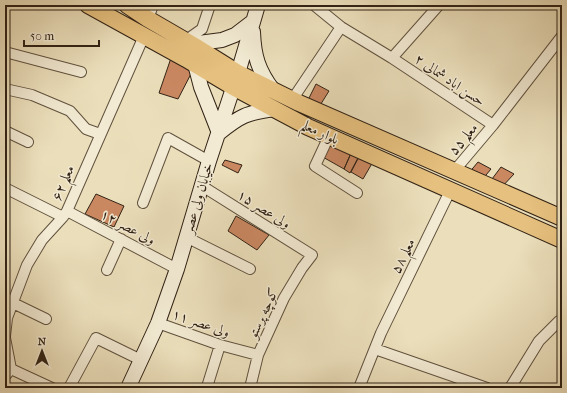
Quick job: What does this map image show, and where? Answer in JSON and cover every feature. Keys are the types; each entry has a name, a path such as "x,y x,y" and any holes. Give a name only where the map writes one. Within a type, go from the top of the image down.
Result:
{"main road":[{"name":"بلوار معلم","path":"88,5 144,36 192,52"},
{"name":"بلوار معلم","path":"127,5 150,12 192,52 236,80 274,109 308,127 562,240"},
{"name":"خیابان ولی عصر","path":"128,388 158,323 177,269 258,5"},
{"path":"273,90 257,65 254,50 252,22 235,35 192,52 201,87 219,134 237,118 252,112 274,109"},
{"name":"بلوار معلم","path":"236,80 273,90 317,112 455,170 562,218"},
{"path":"308,127 306,124 308,117 317,112"}],"street":[{"path":"192,52 210,5"},
{"name":"حسن اباد شمالی ۲","path":"314,5 341,27 392,58 493,125"},
{"path":"392,58 439,5"},
{"path":"292,100 341,27"},
{"name":"معلم ۶۲","path":"8,372 5,337 7,318 27,265 42,240 65,214 144,36"},
{"name":"معلم ۵۵","path":"455,170 560,43"},
{"path":"5,52 81,72"},
{"path":"5,89 32,95 70,111 86,129 100,134"},
{"path":"5,131 28,142"},
{"path":"329,136 315,166 357,193"},
{"path":"143,203 168,138 209,161"},
{"name":"ولی عصر ۱۵","path":"202,186 312,256"},
{"name":"ولی عصر ۱۲","path":"5,188 121,239 177,269"},
{"name":"معلم ۵۸","path":"359,388 381,333 450,191"},
{"path":"186,237 250,269"},
{"path":"107,270 121,239"},
{"name":"کوچه پرستو","path":"250,388 258,355 284,298 302,268 312,256"},
{"path":"13,303 46,319"},
{"path":"510,388 538,341 559,321"},
{"name":"ولی عصر ۱۱","path":"158,323 220,345 258,355"},
{"path":"69,388 96,338 141,360"},
{"path":"207,387 220,345"},
{"path":"374,349 487,388"},
{"path":"8,372 52,388"}],"building":[{"path":"171,58 193,70 178,99 159,93"},
{"path":"316,84 329,91 319,107 308,100"},
{"path":"332,143 352,151 344,169 321,156"},
{"path":"352,151 360,154 350,173 344,169"},
{"path":"360,155 374,160 363,179 351,172"},
{"path":"225,160 242,165 238,173 222,165"},
{"path":"478,162 491,169 481,181 468,174"},
{"path":"501,167 514,174 500,189 489,183"},
{"path":"96,194 124,206 114,227 85,214"},
{"path":"236,216 269,235 257,250 228,231"}]}
